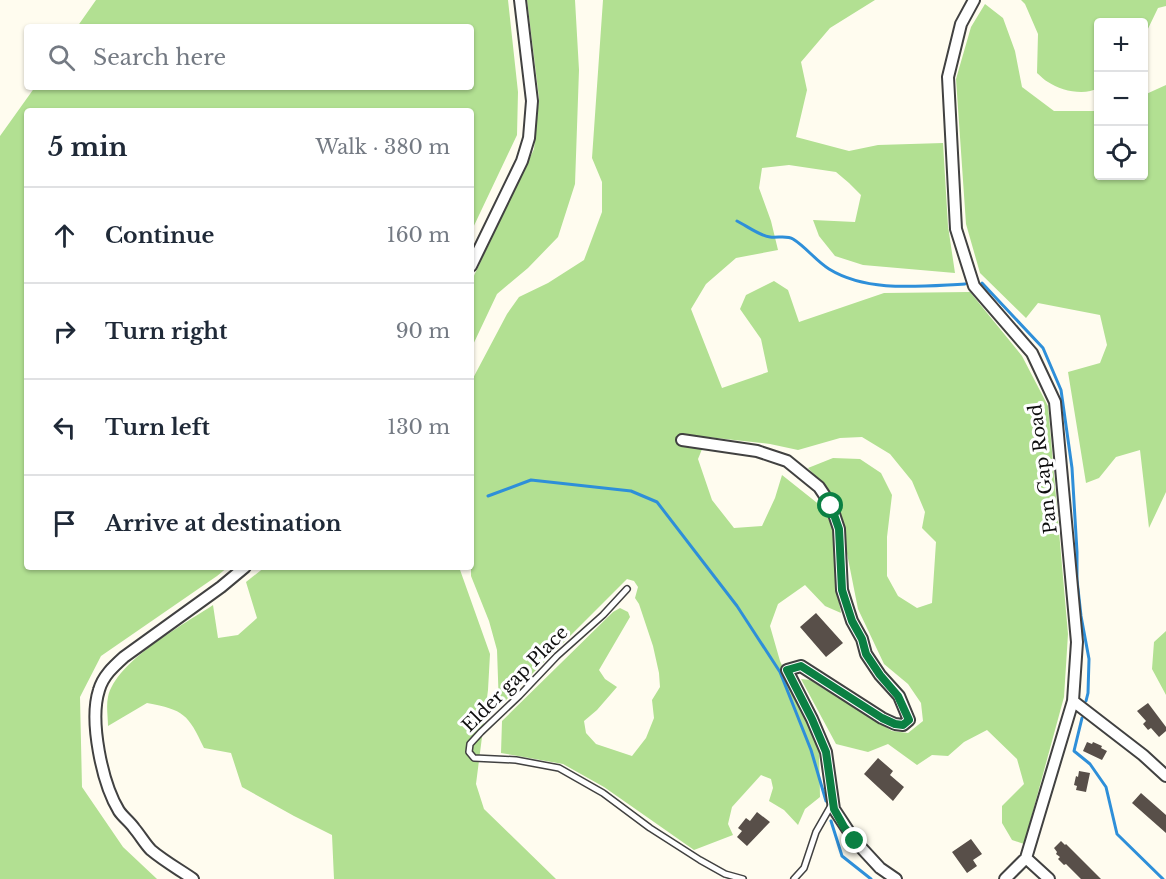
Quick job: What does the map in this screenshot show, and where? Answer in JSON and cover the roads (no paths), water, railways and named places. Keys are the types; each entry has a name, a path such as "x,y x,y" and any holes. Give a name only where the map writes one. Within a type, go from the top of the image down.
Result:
{"street":[{"path":"474,260 522,161 529,138 532,101 520,0"},
{"name":"Pan Gap Road","path":"974,0 961,24 948,77 956,229 974,286 1032,353 1054,402 1077,642 1073,701 1026,858 1005,879"},
{"path":"682,440 757,451 787,461 819,487 831,506 839,529 842,590 852,621 862,639 866,654 898,696 909,720 903,725 895,724 801,666 787,670 826,752 834,809 855,841 880,868 896,879"},
{"path":"193,879 151,849 120,812 111,795 98,745 95,718 98,691 103,678 112,667 241,570"},
{"path":"1073,701 1143,755 1166,776"},
{"path":"1026,858 1048,879"}],"lane":[{"name":"Elder gap Place","path":"627,589 603,615 556,656 481,732 470,744 469,752 474,758 516,760 559,768 603,793 650,828 700,860 724,873 743,879"},
{"path":"794,879 804,868 816,832 833,803"}],"waterway":[{"path":"737,221 766,236 791,238 829,269 861,282 895,286 965,284"},
{"path":"982,283 1043,348 1061,390 1072,468 1077,580 1089,659 1086,701"},
{"path":"488,496 531,480 631,491 657,502 737,606 780,672 811,750 826,801"},
{"path":"1082,718 1074,751 1090,764 1106,787 1117,834 1163,879"},
{"path":"831,821 842,856 871,879"}]}
